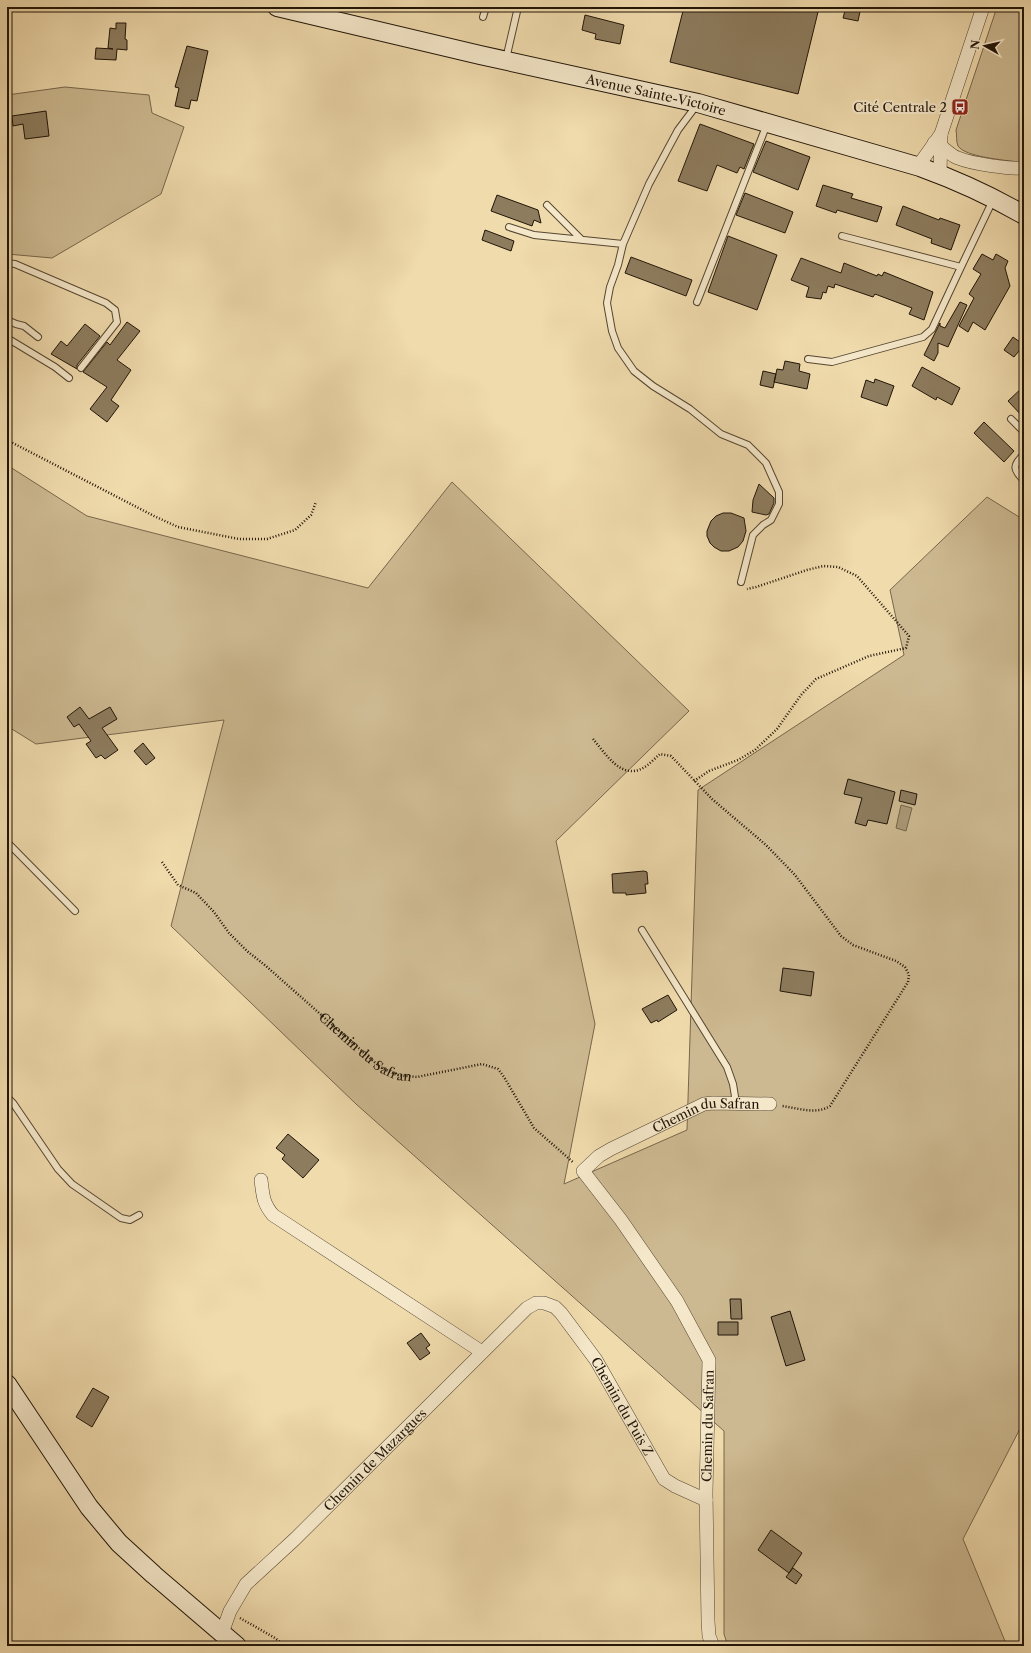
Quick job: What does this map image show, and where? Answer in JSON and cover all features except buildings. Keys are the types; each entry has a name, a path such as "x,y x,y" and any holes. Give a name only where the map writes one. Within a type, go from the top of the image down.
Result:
{"street":[{"name":"Avenue Sainte-Victoire","path":"277,7 698,103 767,122 940,174 994,198 1024,215"},
{"path":"940,174 939,141 983,7"},
{"path":"920,167 921,162 939,141"},
{"path":"939,141 958,158 1014,169 1024,168"},
{"name":"Chemin du Safran","path":"713,1646 709,1636 708,1621 706,1500 710,1360 677,1302 621,1220 583,1171 599,1156 611,1149 704,1104 770,1104"},
{"path":"261,1180 263,1199 266,1207 273,1215 482,1352"},
{"name":"Chemin du Puis Z","path":"544,1303 555,1307 561,1313 596,1360 664,1479 675,1486 706,1500"},
{"name":"Chemin de Mazargues","path":"222,1633 230,1611 246,1584 295,1539 527,1308 536,1304 544,1303"},
{"path":"7,1384 89,1508 119,1543 237,1646"}],"lane":[{"path":"484,17 486,7"},
{"path":"505,60 518,7"},
{"path":"698,103 678,130 649,184 623,244 618,265 610,287 607,303 612,331 618,348 634,371 653,386 690,409 721,434 748,445 766,463 779,492 779,504 771,520 763,525 753,535 741,582"},
{"path":"697,302 767,122"},
{"path":"808,359 832,362 923,337 932,329 994,198"},
{"path":"547,205 582,240"},
{"path":"509,227 534,235 623,244"},
{"path":"842,236 961,267"},
{"path":"7,263 15,264 106,303 115,310 117,322 81,368"},
{"path":"7,320 24,326 38,336"},
{"path":"7,338 56,368 69,378"},
{"path":"1012,420 1024,432"},
{"path":"1024,454 1016,462 1015,467 1015,471 1024,481"},
{"path":"7,842 76,911"},
{"path":"642,930 727,1067 733,1084 736,1103"},
{"path":"7,1097 13,1102 58,1169 72,1184 121,1218 130,1220 139,1215"}],"path":[{"path":"7,440 178,527 239,539 267,539 295,530 311,515 316,502"},
{"path":"694,781 709,771 738,760 755,750 778,729 801,695 816,679 869,656 906,648 908,643 909,636 857,576 838,567 823,566 745,589 739,589 741,582"},
{"path":"593,739 619,768 632,772 644,768 660,754 671,756 694,781 766,845 804,887 842,936 853,945 896,961 905,967 909,975 908,982 830,1106 824,1110 817,1111 770,1104"},
{"name":"Chemin du Safran","path":"162,862 178,885 196,893 214,912 229,933 247,951 380,1067 397,1075 418,1077 482,1064 498,1069 534,1128 583,1171"},
{"path":"230,1611 239,1618 275,1638 285,1646"}],"shaded area":[{"path":"997,7 1024,7 1024,160 1018,162 968,153 962,150 957,143 956,130"},
{"path":"65,87 149,95 152,113 184,127 161,194 52,258 7,254 7,95"},
{"path":"7,465 87,516 368,588 452,482 689,711 556,841 595,1024 564,1184 687,1130 698,790 904,655 890,590 987,497 1024,520 1024,1421 963,1539 1007,1646 728,1646 724,1634 724,1431 356,1104 171,926 224,720 36,744 7,726"},
{"path":"901,805 912,808 906,831 896,828"}],"place":[{"name":"Cité Centrale 2","path":"960,107"}]}
